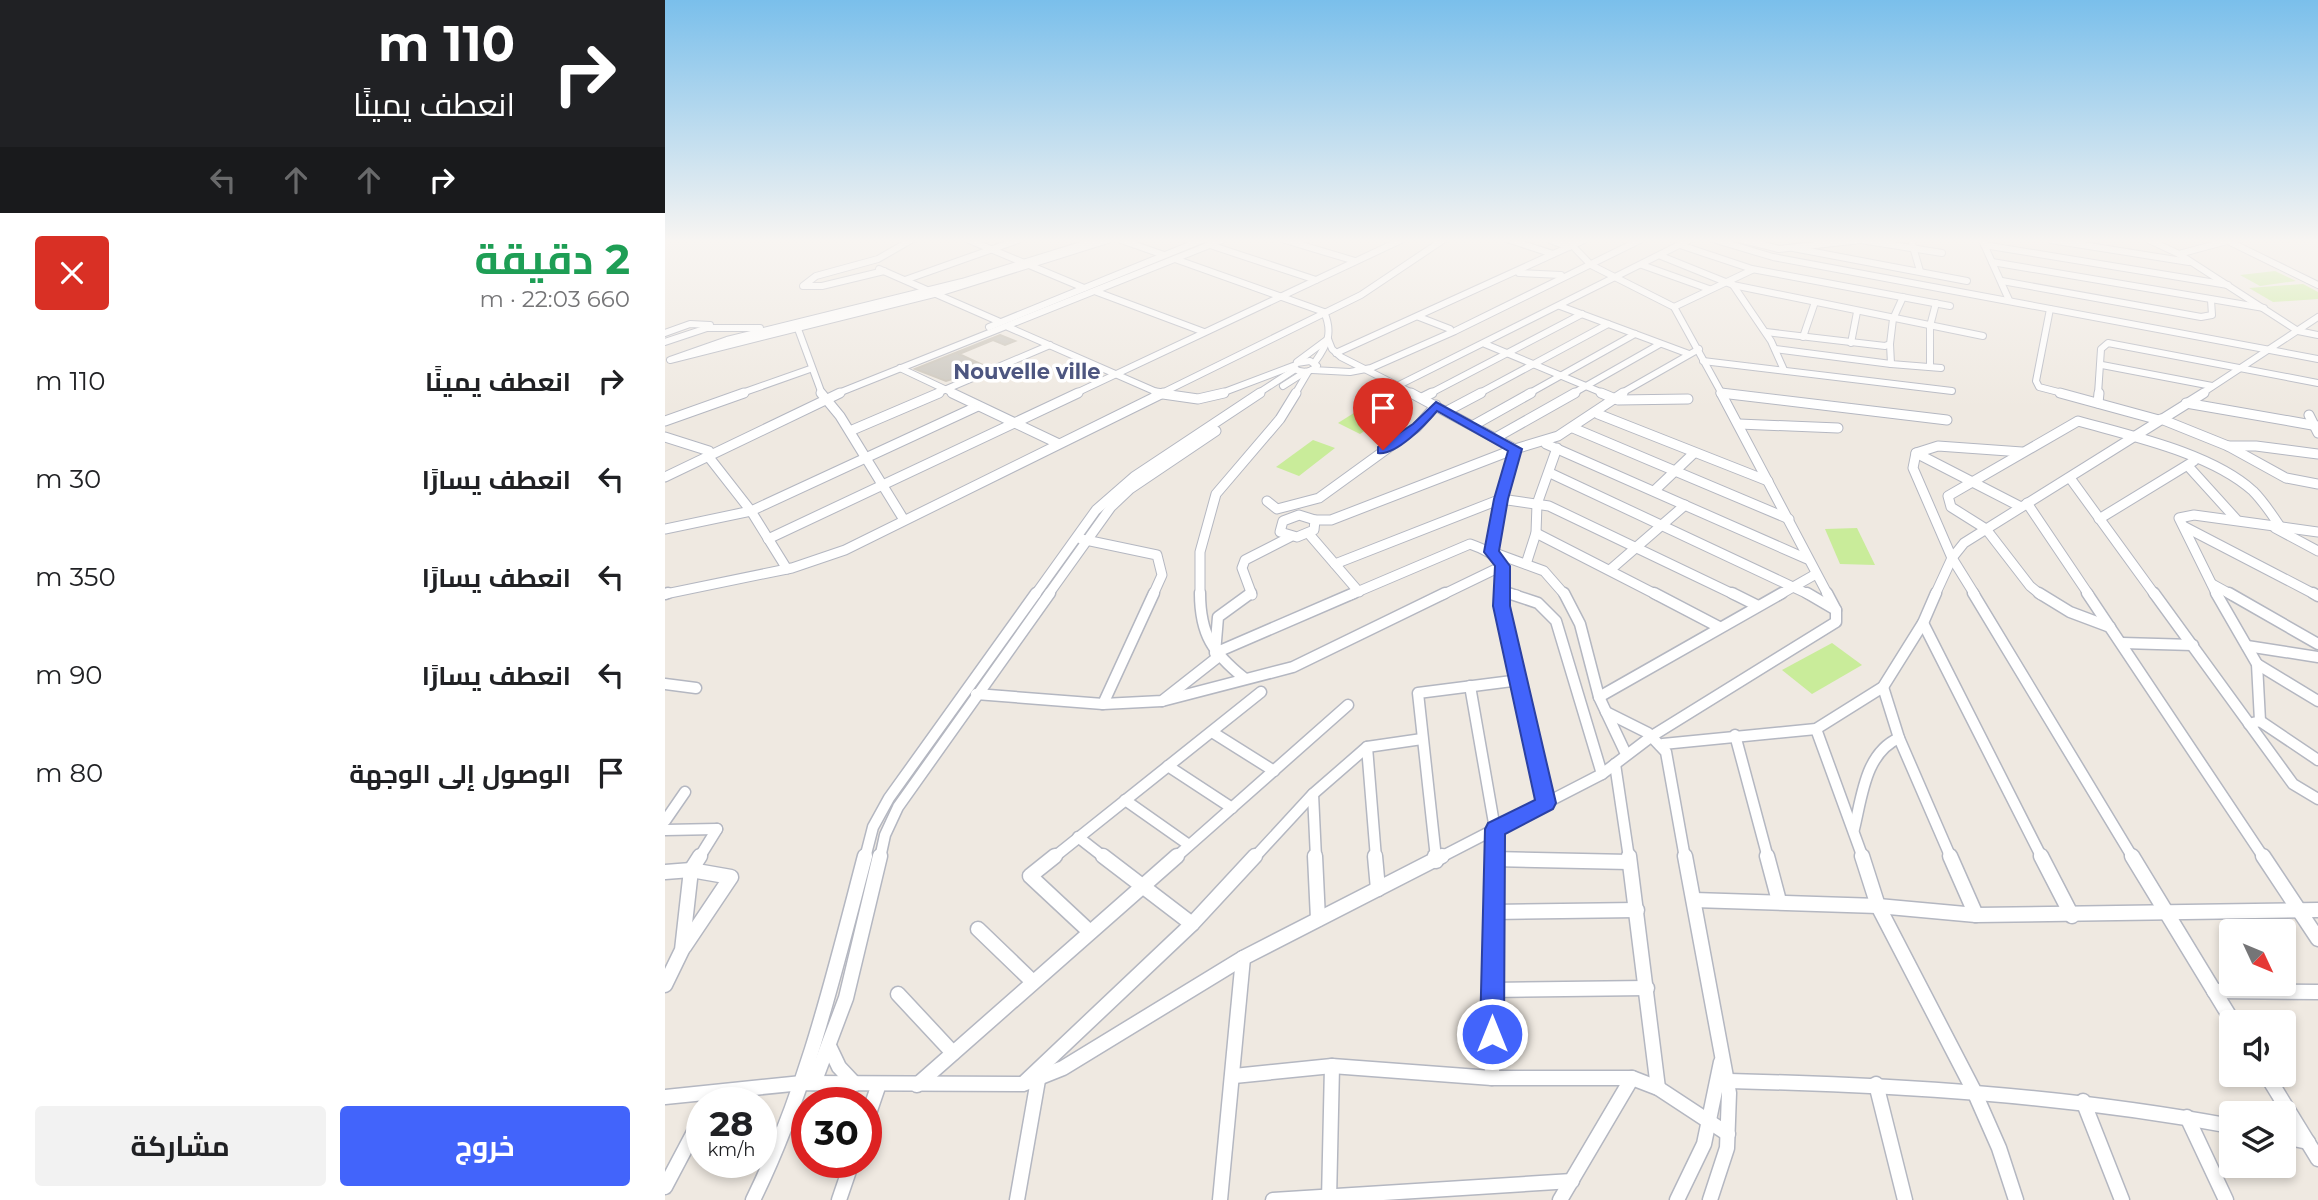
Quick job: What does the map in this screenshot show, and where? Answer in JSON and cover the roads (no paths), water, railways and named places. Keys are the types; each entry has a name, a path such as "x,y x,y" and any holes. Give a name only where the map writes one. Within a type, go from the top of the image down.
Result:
{"street":[{"path":"668,361 727,341 919,296"},
{"path":"938,296 1159,394 1181,401 1203,401 1226,394 1270,371 1305,367 1328,358 1347,360"},
{"path":"824,397 900,368 1066,296"},
{"path":"665,475 824,397 1005,324 1086,296"},
{"path":"1108,296 1204,332"},
{"path":"753,1200 808,1083 829,1046 850,984 889,825 904,799 980,695 1096,510 1123,484 1305,367 1324,351 1331,322 1324,312 1281,296 768,539"},
{"path":"665,594 787,569 826,558 1359,296"},
{"path":"1336,353 1464,296"},
{"path":"1364,369 1518,296"},
{"path":"1305,367 1328,373 1364,369 1455,331 1524,296"},
{"path":"1397,386 1579,296"},
{"path":"777,1088 808,1083 917,1085 1031,1082 1063,1068 1243,958 1602,774 1621,759 1657,740 1836,622 1836,611 1807,559 1790,519 1739,424 1697,355 1674,307 1651,296"},
{"path":"1674,307 1695,296"},
{"path":"1741,296 1785,363 1784,370"},
{"path":"1786,296 1983,336"},
{"path":"1851,343 1860,312 1875,296"},
{"path":"1893,296 1950,306"},
{"path":"1987,296 2318,359"},
{"path":"2008,296 2010,300"},
{"path":"2085,296 2201,317 2213,314 2211,300"},
{"path":"2188,296 2265,308"},
{"path":"2246,296 2298,331 2318,335"},
{"path":"1891,363 1892,319 1903,298"},
{"path":"1803,337 1815,302"},
{"path":"1930,367 1930,326 1935,303"},
{"path":"1560,306 1660,344 1697,355 1784,370 1952,391"},
{"path":"2050,309 2036,383 2050,392 2160,419 2228,446 2286,478 2318,484"},
{"path":"1422,398 1582,314"},
{"path":"1419,317 1450,329"},
{"path":"1606,712 1657,740 1816,729 1883,687 1923,624 1952,558 1964,543 2135,438 2160,419 2272,350 2318,317"},
{"path":"665,333 698,323 746,329 795,327"},
{"path":"1447,411 1608,324"},
{"path":"665,342 717,326"},
{"path":"795,327 810,369 824,397 850,431 904,520"},
{"path":"1766,332 1851,343 1890,344"},
{"path":"1474,425 1635,334"},
{"path":"1328,339 1336,353 1347,360 1497,437 1515,449"},
{"path":"1244,678 1217,655 1200,616 1200,552 1216,494 1280,419 1305,367 1328,339"},
{"path":"2098,404 2102,346 2113,343 2318,383"},
{"path":"1485,344 1614,399 1688,399"},
{"path":"1497,437 1660,344"},
{"path":"850,431 1050,345"},
{"path":"1775,349 1941,368"},
{"path":"1290,537 1279,528 1283,521 1293,516 1331,520 1515,449 1546,443 1598,414 1614,399 1697,355"},
{"path":"2102,365 2212,386"},
{"path":"900,368 1057,443"},
{"path":"665,421 810,369"},
{"path":"1721,393 1947,420"},
{"path":"2186,403 2317,428"},
{"path":"665,529 751,511 978,405"},
{"path":"1267,501 1277,509 1319,498 1417,427 1436,405"},
{"path":"1598,414 1768,481"},
{"path":"2309,415 2317,428"},
{"path":"2110,626 2061,607 2036,592 1986,529 1947,501 1948,496 2078,421 2135,438 2245,485 2279,525"},
{"path":"1739,424 1838,428"},
{"path":"1573,428 1790,519"},
{"path":"665,437 708,454 751,511 787,569"},
{"path":"1546,443 1807,559"},
{"path":"2022,452 1993,454 1939,445 1922,448 1916,453 1913,468 1952,558 2226,1010"},
{"path":"2228,446 2256,446 2318,454"},
{"path":"1526,564 1536,533 1537,504 1557,448"},
{"path":"1515,449 1501,499 1492,552 1502,566 1500,593 1546,803"},
{"path":"1654,492 1694,453"},
{"path":"1916,453 2024,505 2123,643 2318,939"},
{"path":"2191,463 2236,519"},
{"path":"2099,519 2191,463"},
{"path":"1550,473 1794,586 1836,611"},
{"path":"2070,478 2254,723 2293,784 2318,799"},
{"path":"1335,564 1501,499 1549,506 1758,606"},
{"path":"1293,516 1298,504"},
{"path":"1610,570 1685,505"},
{"path":"2318,531 2236,519 2187,515 2179,518 2197,549 2211,584 2257,664 2318,701"},
{"path":"1217,655 1218,617 1252,594 1242,568 1245,560 1290,537 1309,534 1316,527 1315,520"},
{"path":"2268,524 2318,551"},
{"path":"2183,526 2318,596"},
{"path":"1536,533 1719,627"},
{"path":"1309,534 1359,592"},
{"path":"808,1083 873,827 888,798 962,693 1080,539"},
{"path":"1080,539 1157,555 1162,575 1103,704"},
{"path":"1162,701 1217,655 1470,544 1526,564 1556,581 1573,607 1599,697 1621,759 1629,862 1658,1088"},
{"path":"962,693 1103,704 1162,701 1293,667 1502,566"},
{"path":"1599,697 1816,574"},
{"path":"2211,584 2318,644"},
{"path":"1500,593 1526,596 1540,602 1556,621 1602,774"},
{"path":"1923,624 2072,916"},
{"path":"2123,643 2193,645"},
{"path":"2247,646 2318,657"},
{"path":"2254,723 2257,664"},
{"path":"1436,861 1418,693 1520,680"},
{"path":"665,684 696,688"},
{"path":"1470,686 1495,829 1492,1078"},
{"path":"1883,687 1899,738 1976,915"},
{"path":"1090,932 1030,876 1261,692"},
{"path":"917,1085 1348,705"},
{"path":"2254,723 2318,760"},
{"path":"1816,729 1878,906 1973,1089 1999,1148 2016,1200"},
{"path":"1212,732 1274,771"},
{"path":"1735,735 1779,901"},
{"path":"1853,829 1877,752 1889,740 1899,738"},
{"path":"1017,1200 1031,1082 1192,924 1313,794 1367,747 1422,739"},
{"path":"1657,740 1694,900 1722,1058 1729,1081 1728,1134 1724,1166 1710,1200"},
{"path":"1367,747 1378,890"},
{"path":"1168,766 1232,808"},
{"path":"665,821 685,792"},
{"path":"1313,794 1318,919"},
{"path":"1125,800 1189,845"},
{"path":"665,830 717,829 691,870 682,950"},
{"path":"1078,837 1192,924"},
{"path":"1493,859 1629,862"},
{"path":"665,872 691,870 731,877 667,977"},
{"path":"1694,900 1878,906 1976,915 2072,916 2164,911 2318,910"},
{"path":"1493,912 1637,910"},
{"path":"978,929 1033,982"},
{"path":"1220,1200 1234,1076 1243,958"},
{"path":"1493,990 1647,988"},
{"path":"2214,991 2318,992"},
{"path":"898,994 953,1053"},
{"path":"829,1046 839,1067 855,1084"},
{"path":"1677,1200 1693,1170 1711,1122 1722,1058"},
{"path":"1234,1076 1332,1066 1492,1078 1632,1078 1658,1088 1728,1134"},
{"path":"1329,1199 1332,1066"},
{"path":"1560,1200 1632,1078"},
{"path":"1729,1081 1973,1089 2083,1101 2219,1124"},
{"path":"1876,1084 1905,1200"},
{"path":"2274,1087 2318,1159"},
{"path":"665,1097 686,1097"},
{"path":"2083,1101 2122,1200"},
{"path":"2187,1117 2226,1200"},
{"path":"2296,1140 2308,1142"},
{"path":"665,1187 686,1147"},
{"path":"839,1200 847,1178"},
{"path":"1273,1200 1418,1196 1572,1181"}],"district":[{"name":"Nouvelle ville","path":"1027,372"}]}
